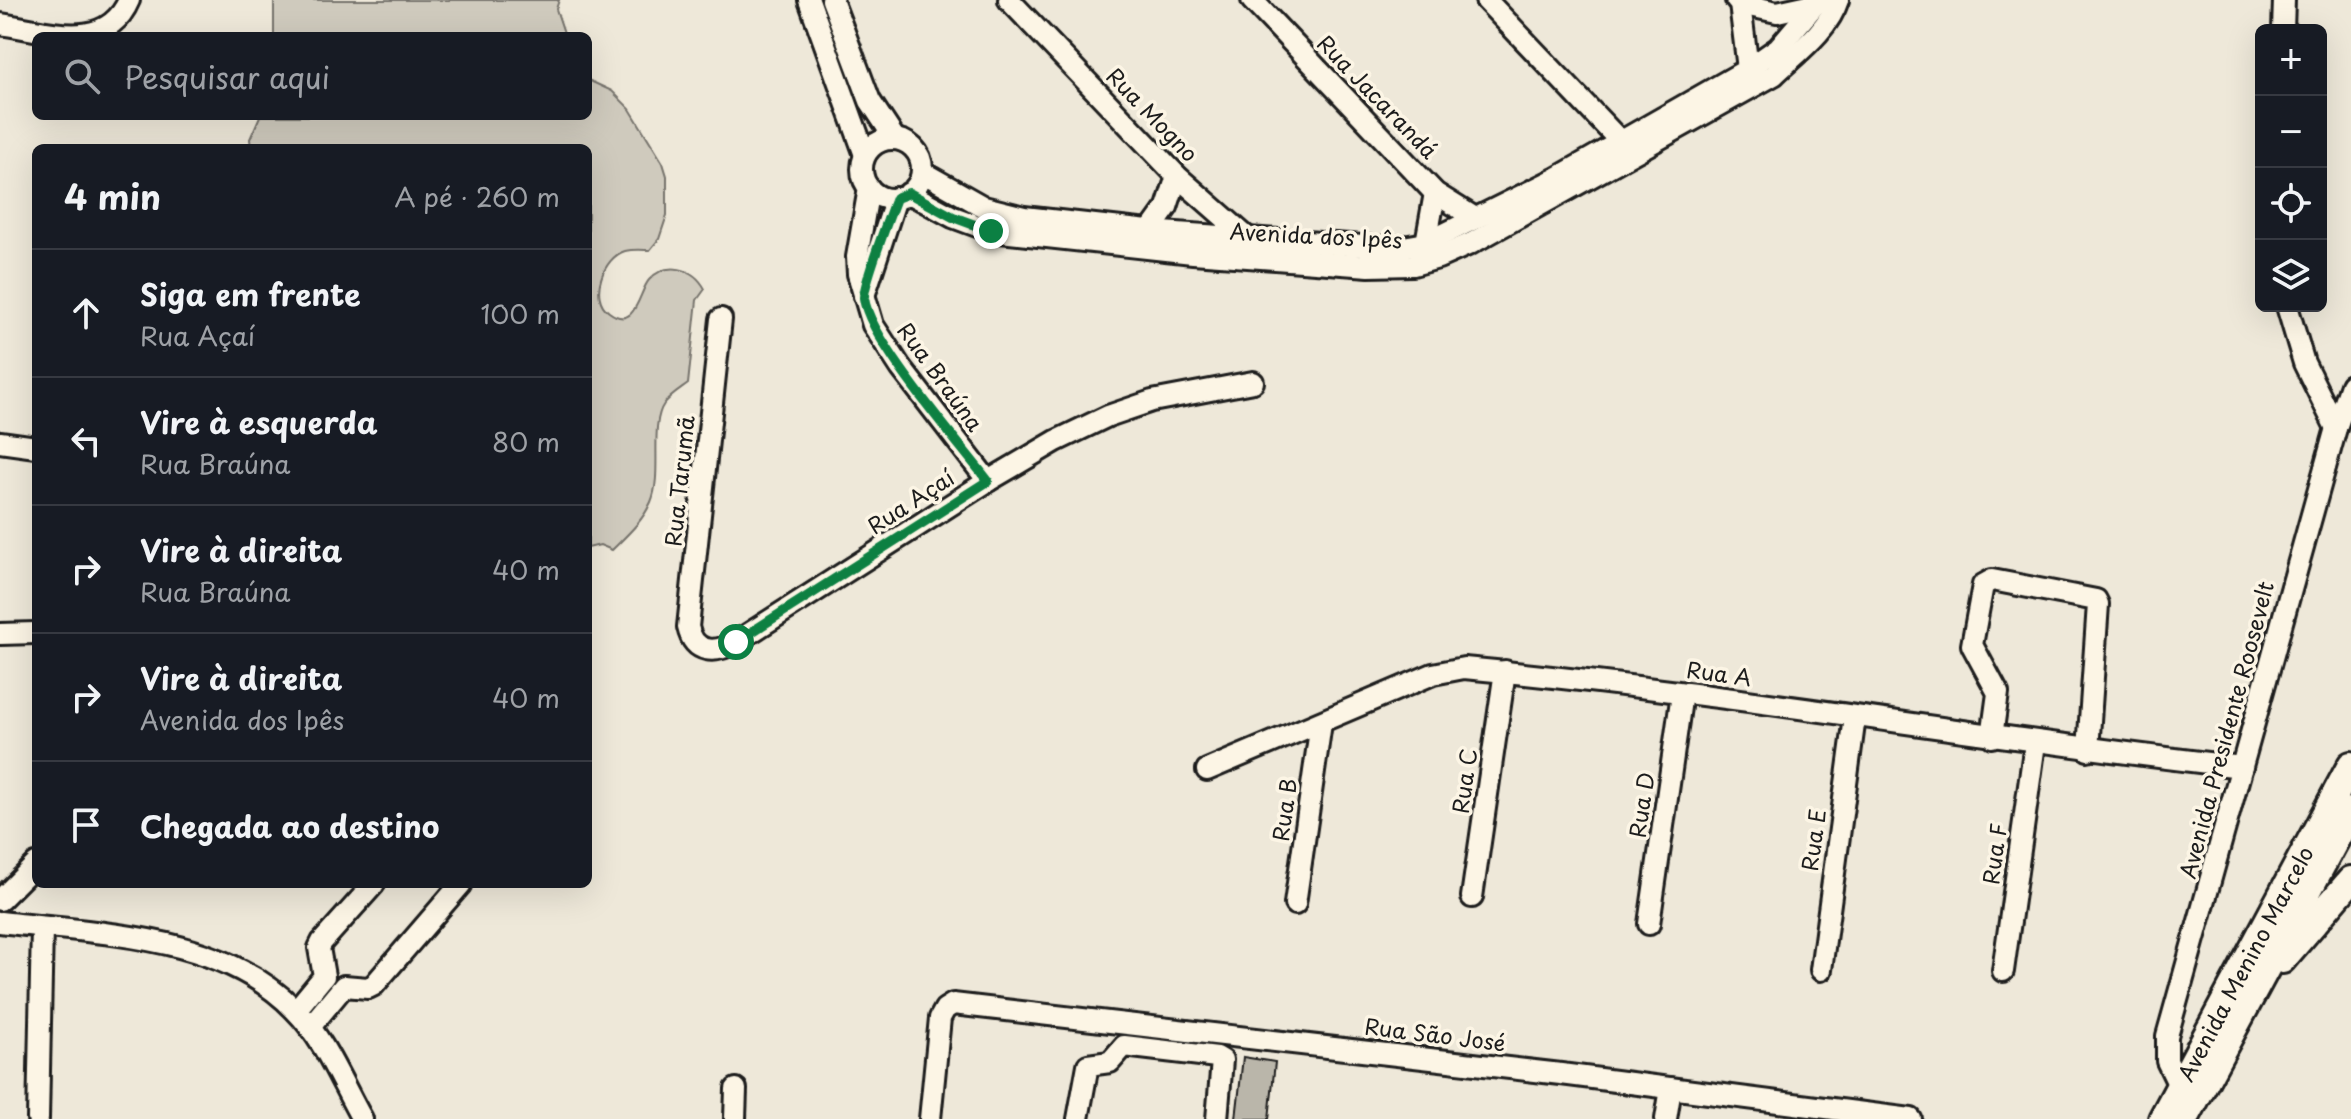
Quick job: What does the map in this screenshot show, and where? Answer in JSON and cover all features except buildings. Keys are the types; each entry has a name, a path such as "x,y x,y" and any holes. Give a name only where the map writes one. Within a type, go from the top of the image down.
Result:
{"main road":[{"name":"Avenida Menino Marcelo","path":"2162,1119 2348,777"},
{"name":"Avenida Menino Marcelo","path":"2185,1119 2351,811"},
{"path":"2248,999 2351,880"}],"street":[{"path":"100,32 116,21 129,0"},
{"path":"809,0 865,155"},
{"name":"Avenida dos Ipês","path":"832,0 870,101 895,139 907,142 916,150 922,172 984,207 1024,217 1144,239 1263,259 1369,266 1413,265 1472,243 1774,75 1812,40 1834,11 1825,1 1778,48 1748,69 1555,179 1426,243 1377,247 1250,239 1144,239 991,231 903,196 883,197 869,188"},
{"name":"Rua Mogno","path":"1009,0 1177,176 1250,239 1263,259"},
{"name":"Rua Jacarandá","path":"1252,0 1435,193 1475,218"},
{"path":"1486,0 1620,141"},
{"path":"2283,24 2284,0"},
{"path":"1748,69 1738,2 1777,12 1825,1"},
{"path":"0,24 57,32"},
{"path":"869,188 863,178 865,155 873,145 895,139"},
{"path":"864,296 903,196 918,184 922,172"},
{"path":"1144,239 1167,207 1177,176"},
{"name":"Rua Braúna","path":"869,188 857,257 873,325 988,481"},
{"name":"Rua Jacarandá","path":"1426,243 1435,193"},
{"path":"2289,312 2304,363 2336,428"},
{"name":"Rua Tarumã","path":"696,645 688,627 721,319"},
{"name":"Rua Açaí","path":"696,645 705,650 718,650 736,642 988,481 1056,441 1108,416 1152,401 1253,382"},
{"name":"Avenida Presidente Roosevelt","path":"2180,1088 2167,1061 2167,1036 2336,428 2351,385"},
{"path":"0,442 32,446"},
{"path":"1992,737 1998,693 1972,645 1983,585 1992,580 2096,600 2088,750"},
{"path":"0,634 32,633"},
{"name":"Rua A","path":"1207,770 1433,674 1464,668 1682,693 2035,743 2242,767"},
{"name":"Rua C","path":"1472,897 1505,671"},
{"name":"Rua D","path":"1649,924 1682,693"},
{"name":"Rua E","path":"1821,970 1855,717"},
{"name":"Rua B","path":"1295,904 1321,723"},
{"name":"Rua F","path":"2003,971 2035,743"},
{"path":"0,900 32,868"},
{"path":"296,1010 324,976 320,945 370,888"},
{"path":"310,1027 344,986 368,988 374,985 458,888"},
{"path":"0,922 153,941 189,950 242,971 296,1010 310,1027 362,1119"},
{"path":"38,1119 42,927"},
{"name":"Rua São José","path":"930,1119 940,1018 945,1009 953,1004 1671,1088 1905,1119"},
{"path":"1078,1119 1088,1065 1110,1062 1119,1048 1124,1046 1222,1060 1224,1066 1217,1119"},
{"path":"1666,1119 1671,1088"},
{"path":"735,1119 736,1089"}],"shaded area":[{"path":"274,0 559,0 556,9 564,32 274,32"},
{"path":"592,82 612,91 630,109 663,163 667,176 667,215 659,239 650,250 625,251 605,269 599,288 603,305 618,317 631,314 649,280 663,270 687,272 705,289 697,300 688,384 666,401 657,424 656,478 651,502 639,522 612,550 600,545 592,547 592,144 251,144 258,120 592,120"}],"route":[{"path":"736,642 988,481 901,368 873,325 864,296 896,198 909,193 953,217 991,231"}]}
